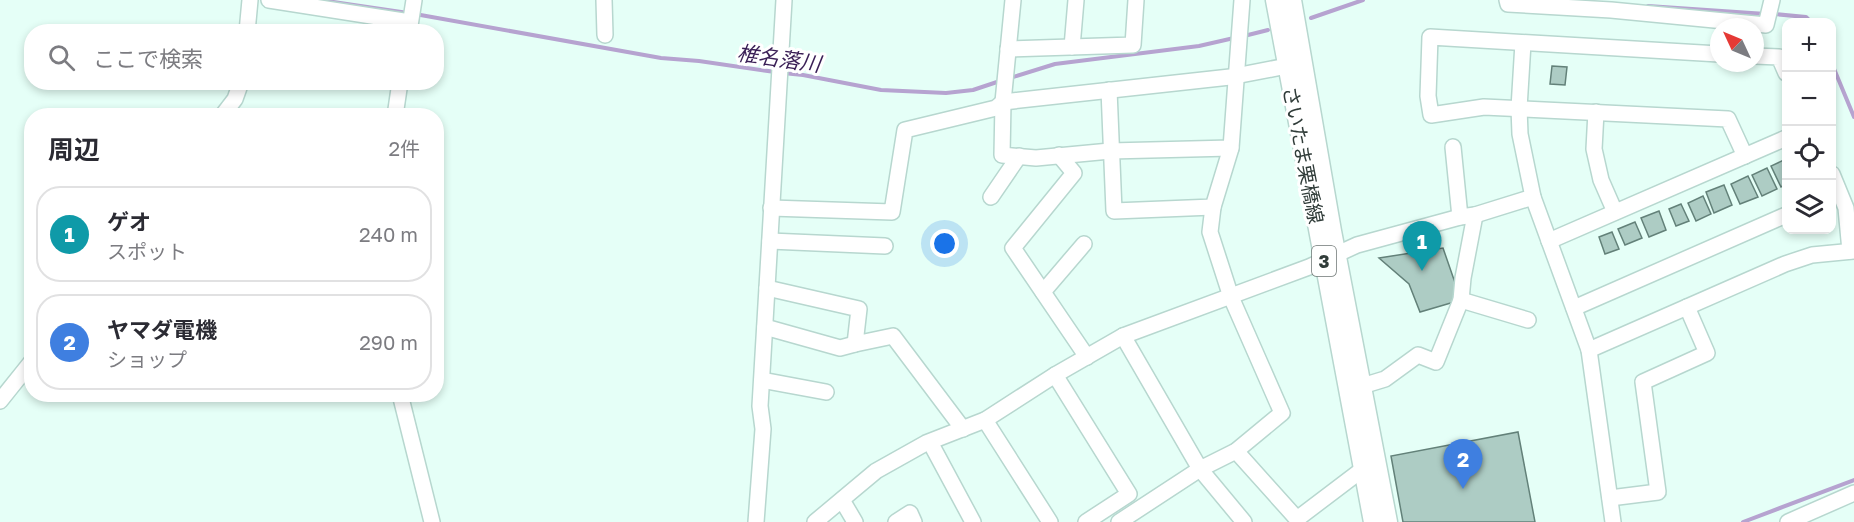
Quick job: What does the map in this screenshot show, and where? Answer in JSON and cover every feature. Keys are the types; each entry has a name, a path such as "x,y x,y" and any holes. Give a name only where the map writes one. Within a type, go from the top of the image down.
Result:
{"main road":[{"name":"さいたま栗橋線","path":"1275,0 1287,66 1330,258 1362,386 1388,522"},
{"name":"さいたま栗橋線","path":"1292,0 1363,469 1374,522"}],"street":[{"path":"248,24 250,0"},
{"path":"269,0 393,24"},
{"path":"410,24 414,0"},
{"path":"604,0 605,35"},
{"path":"756,522 763,429 760,406 784,0"},
{"path":"1013,0 1003,102 1002,155 1036,158 1059,154 1110,151 1231,148"},
{"path":"1072,47 1076,0"},
{"path":"1008,49 1133,45 1136,0"},
{"path":"1119,522 1200,469 1236,451 1282,413 1231,297 1210,232 1214,207 1231,148 1242,0"},
{"path":"1508,0 1508,4 1610,5 1766,25 1772,0"},
{"path":"1710,53 1430,37 1427,70 1431,115 1484,107 1728,119 1745,156"},
{"path":"1524,43 1519,108 1520,134 1533,197 1589,350 1613,522"},
{"path":"1764,56 1779,57 1786,72"},
{"path":"771,208 892,212 905,130 996,108 1003,102 1236,75 1287,66"},
{"path":"228,108 238,90"},
{"path":"396,108 399,90"},
{"path":"1108,90 1114,211 1214,207"},
{"path":"1596,112 1594,148 1601,180 1615,213"},
{"path":"1549,241 1782,140"},
{"path":"1362,386 1385,379 1419,355 1436,362 1461,300 1467,216 1453,147"},
{"path":"1059,154 1074,173 1013,248 1087,357"},
{"path":"991,197 1019,156"},
{"path":"1589,350 1785,264 1812,255 1852,251 1846,208 1836,195"},
{"path":"815,522 876,471 930,442 986,420 1055,375 1123,336 1231,297 1357,245 1533,197"},
{"path":"1574,308 1782,217"},
{"path":"770,241 885,246"},
{"path":"1043,292 1084,244"},
{"path":"767,288 859,309 855,344"},
{"path":"1461,300 1528,320"},
{"path":"1610,498 1658,492 1643,382 1707,353 1687,307"},
{"path":"765,327 840,348 893,336 963,429"},
{"path":"1123,336 1200,469 1244,522"},
{"path":"0,401 24,371"},
{"path":"1055,375 1129,494 1086,522"},
{"path":"762,380 826,392"},
{"path":"402,402 432,522"},
{"path":"986,420 1050,522"},
{"path":"930,442 973,522"},
{"path":"1236,451 1297,519 1363,469"},
{"path":"1788,522 1821,515 1854,494"},
{"path":"842,500 855,522"},
{"path":"896,522 910,513 914,522"}],"building":[{"path":"1552,66 1567,67 1565,85 1550,84"},
{"path":"1782,161 1781,187 1771,166"},
{"path":"1767,168 1777,189 1762,196 1752,175"},
{"path":"1748,176 1758,197 1740,204 1731,184"},
{"path":"1724,185 1732,205 1714,213 1706,192"},
{"path":"1703,196 1711,214 1696,221 1688,203"},
{"path":"1681,204 1689,221 1676,226 1669,209"},
{"path":"1659,211 1666,230 1649,237 1641,218"},
{"path":"1635,222 1642,238 1625,245 1618,229"},
{"path":"1612,232 1619,249 1605,254 1599,237"},
{"path":"1443,248 1461,300 1420,312 1409,284 1379,258"},
{"path":"1518,432 1535,522 1403,522 1391,456"}],"waterway":[{"name":"椎名落川","path":"320,0 408,13"},
{"name":"椎名落川","path":"1311,18 1363,0"},
{"name":"椎名落川","path":"1648,6 1766,14"},
{"name":"椎名落川","path":"415,14 661,58 775,72"},
{"name":"椎名落川","path":"1774,14 1807,18"},
{"name":"椎名落川","path":"1248,35 1268,30"},
{"name":"椎名落川","path":"1010,78 1055,64 1199,46 1234,38"},
{"name":"椎名落川","path":"1835,72 1854,117"},
{"name":"椎名落川","path":"783,73 881,90 946,93 973,90 1000,81"},
{"path":"1743,522 1854,480"}],"place":[{"name":"ゲオ","path":"1422,271"},
{"name":"ヤマダ電機","path":"1463,489"}]}
